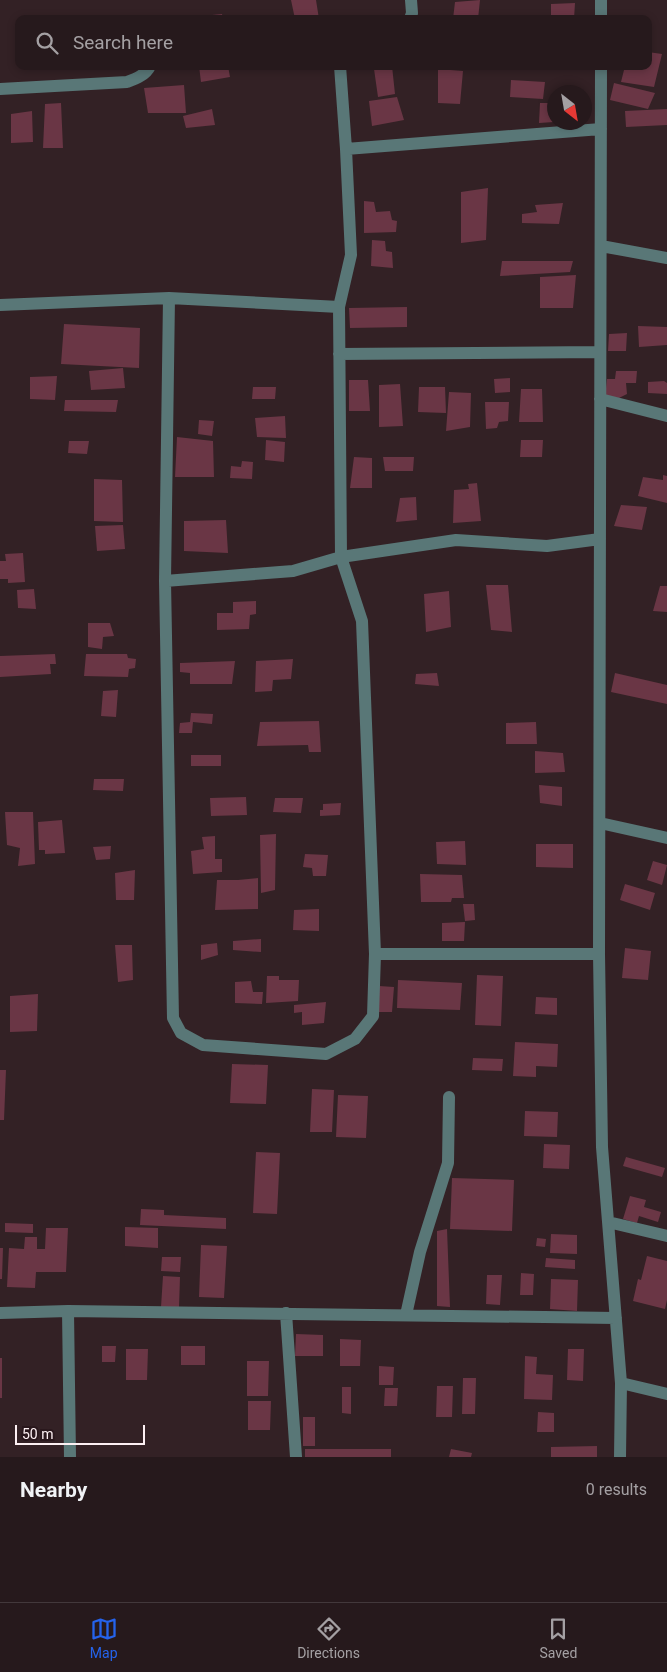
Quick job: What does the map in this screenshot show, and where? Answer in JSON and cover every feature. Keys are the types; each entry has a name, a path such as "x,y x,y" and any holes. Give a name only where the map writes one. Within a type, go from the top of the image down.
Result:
{"street":[{"path":"411,0 411,15"},
{"path":"601,0 601,15"},
{"path":"0,89 127,82 139,78 148,70"},
{"path":"169,298 165,581 173,1018 180,1033 203,1045 326,1054 354,1039 373,1016 375,954 362,621 341,557 339,307 351,255 340,70"},
{"path":"601,70 599,954 602,1147 621,1383 620,1457"},
{"path":"346,149 601,129"},
{"path":"600,246 667,258"},
{"path":"0,305 169,298 339,307"},
{"path":"339,354 600,352"},
{"path":"600,399 667,416"},
{"path":"165,581 292,571 341,557 456,540 547,546 600,539"},
{"path":"600,823 667,838"},
{"path":"375,954 599,954"},
{"path":"406,1315 420,1252 448,1163 449,1097"},
{"path":"608,1222 667,1236"},
{"path":"0,1313 68,1310 616,1318"},
{"path":"68,1310 70,1457"},
{"path":"286,1313 296,1457"},
{"path":"621,1383 667,1394"}],"building":[{"path":"291,0 316,0 318,15 294,15"},
{"path":"480,0 478,15 453,15 455,2"},
{"path":"575,3 574,15 551,15 551,4"},
{"path":"652,53 662,54 654,87 621,82 624,70 652,70"},
{"path":"200,70 229,70 230,77 201,82"},
{"path":"374,70 392,70 395,94 378,97"},
{"path":"438,70 463,71 460,104 438,103"},
{"path":"511,80 545,82 543,99 510,97"},
{"path":"614,83 655,93 648,109 610,100"},
{"path":"184,85 186,113 148,113 144,88"},
{"path":"397,97 404,120 372,126 369,101"},
{"path":"61,103 63,148 43,148 45,104"},
{"path":"540,103 547,103 547,122 539,123"},
{"path":"212,109 215,125 186,128 183,116"},
{"path":"667,109 667,125 626,127 625,111"},
{"path":"32,111 33,142 11,143 11,114"},
{"path":"488,188 486,240 461,243 461,192"},
{"path":"364,201 374,202 376,212 390,211 392,220 397,221 396,232 364,233"},
{"path":"563,203 559,224 522,223 522,214 537,212 535,205"},
{"path":"372,240 385,241 386,251 392,252 393,268 371,266"},
{"path":"502,261 573,261 570,272 500,276"},
{"path":"576,275 573,308 540,308 540,277"},
{"path":"407,307 407,327 350,328 349,308"},
{"path":"64,324 140,328 139,368 61,364"},
{"path":"638,326 667,327 667,345 639,347"},
{"path":"627,333 626,351 608,351 609,334"},
{"path":"123,368 125,388 91,390 89,371"},
{"path":"616,371 637,371 636,383 626,383 627,394 619,398 605,397 607,379 615,379"},
{"path":"57,376 55,400 30,399 30,377"},
{"path":"510,378 510,392 495,393 494,379"},
{"path":"349,380 368,380 370,411 349,411"},
{"path":"664,381 667,383 667,394 648,393 648,382"},
{"path":"400,384 403,426 379,427 379,385"},
{"path":"253,387 276,387 275,399 252,399"},
{"path":"419,387 445,387 446,413 418,412"},
{"path":"521,389 542,389 543,422 519,422"},
{"path":"449,392 471,393 470,427 446,431"},
{"path":"65,400 118,400 116,412 64,411"},
{"path":"485,402 509,402 508,421 499,422 497,428 486,429"},
{"path":"285,416 286,438 257,437 255,418"},
{"path":"199,420 214,421 212,436 198,434"},
{"path":"177,437 213,441 214,477 175,477"},
{"path":"266,440 285,442 284,462 265,460"},
{"path":"521,440 543,440 542,457 520,457"},
{"path":"69,441 89,441 87,454 68,453"},
{"path":"354,457 372,458 372,488 350,488"},
{"path":"383,457 414,457 413,471 385,471"},
{"path":"242,461 253,462 252,479 230,478 231,466 241,467"},
{"path":"663,475 667,476 667,503 638,496 643,477 663,480"},
{"path":"94,479 122,480 123,522 94,521"},
{"path":"477,483 481,521 453,523 454,490 469,489 468,484"},
{"path":"416,497 417,520 396,522 400,498"},
{"path":"621,505 647,507 642,530 614,526"},
{"path":"226,520 228,553 184,551 184,521"},
{"path":"123,525 125,549 97,551 95,526"},
{"path":"23,553 25,582 8,583 8,579 0,579 0,561 6,561 5,554"},
{"path":"486,585 508,585 512,632 491,630"},
{"path":"660,586 667,586 667,612 653,611"},
{"path":"34,589 36,609 18,608 17,590"},
{"path":"449,591 451,627 426,632 424,594"},
{"path":"256,601 256,614 250,615 249,629 217,630 217,613 233,613 233,602"},
{"path":"88,623 110,623 114,636 103,637 102,649 88,647"},
{"path":"55,654 56,664 50,664 51,674 0,677 0,656"},
{"path":"86,654 127,654 128,658 136,659 135,668 129,669 128,677 84,676"},
{"path":"293,659 291,679 273,680 272,691 255,692 256,661"},
{"path":"235,661 232,684 190,684 190,673 180,672 180,663"},
{"path":"437,673 439,686 415,684 416,674"},
{"path":"615,673 667,685 667,704 611,692"},
{"path":"118,690 116,717 101,716 103,691"},
{"path":"191,713 213,714 212,724 193,722 192,733 179,733 180,723 190,722"},
{"path":"319,721 321,752 309,752 308,745 257,746 260,722"},
{"path":"536,722 537,744 506,744 506,723"},
{"path":"535,751 563,753 565,772 535,773"},
{"path":"191,755 221,755 221,766 191,766"},
{"path":"94,779 124,779 123,791 93,790"},
{"path":"539,785 562,787 562,806 540,803"},
{"path":"246,797 247,815 211,816 210,798"},
{"path":"275,798 303,798 301,813 273,812"},
{"path":"341,803 340,815 320,816 323,804"},
{"path":"5,812 33,812 35,864 18,866 20,848 7,845"},
{"path":"62,820 65,853 45,854 45,850 39,850 38,822"},
{"path":"276,834 275,890 261,893 260,835"},
{"path":"215,836 215,859 222,859 222,872 193,874 191,851 204,849 202,837"},
{"path":"465,841 466,865 437,864 436,842"},
{"path":"536,844 573,844 573,868 536,867"},
{"path":"111,846 110,859 96,860 93,847"},
{"path":"305,854 328,855 326,876 313,876 312,868 303,867"},
{"path":"653,861 667,865 662,885 647,880"},
{"path":"135,870 134,900 116,900 115,873"},
{"path":"420,874 462,875 464,898 452,898 451,902 421,902"},
{"path":"258,878 258,909 215,910 217,880"},
{"path":"625,884 655,893 650,910 620,900"},
{"path":"463,904 474,904 475,920 465,921"},
{"path":"319,909 319,931 293,930 294,910"},
{"path":"465,922 464,941 442,941 442,923"},
{"path":"261,939 261,952 233,950 233,941"},
{"path":"217,943 218,955 201,960 201,945"},
{"path":"115,945 132,945 133,980 118,982"},
{"path":"625,948 651,951 648,980 622,978"},
{"path":"477,975 503,976 501,1026 475,1025"},
{"path":"267,976 279,976 279,980 299,980 298,1001 266,1003"},
{"path":"398,980 462,983 460,1010 397,1008"},
{"path":"251,981 253,992 263,992 262,1004 235,1003 235,982"},
{"path":"379,986 394,987 392,1012 377,1012"},
{"path":"38,994 37,1031 10,1032 10,996"},
{"path":"536,997 557,998 557,1015 535,1014"},
{"path":"326,1002 324,1023 302,1025 302,1012 294,1013 294,1005"},
{"path":"515,1042 558,1044 557,1067 536,1066 536,1077 513,1076"},
{"path":"473,1058 503,1059 502,1071 472,1070"},
{"path":"232,1064 268,1065 266,1104 230,1103"},
{"path":"0,1070 6,1070 4,1120 0,1120"},
{"path":"312,1089 334,1090 332,1132 310,1132"},
{"path":"338,1095 368,1096 366,1138 336,1137"},
{"path":"525,1111 558,1112 557,1137 524,1136"},
{"path":"544,1144 570,1145 569,1169 543,1168"},
{"path":"256,1152 280,1153 277,1214 253,1213"},
{"path":"626,1157 665,1168 662,1177 623,1166"},
{"path":"452,1178 514,1180 512,1231 450,1229"},
{"path":"630,1196 646,1200 644,1207 661,1212 658,1222 639,1216 637,1223 623,1219"},
{"path":"141,1209 164,1210 164,1215 226,1218 226,1229 140,1225"},
{"path":"5,1223 33,1224 33,1233 5,1232"},
{"path":"125,1227 158,1228 158,1248 125,1246"},
{"path":"46,1228 68,1228 66,1272 36,1272 35,1288 7,1287 9,1248 24,1249 25,1237 37,1237 37,1249 45,1249"},
{"path":"447,1229 450,1307 437,1306 437,1231"},
{"path":"551,1234 577,1235 577,1254 550,1253"},
{"path":"537,1238 546,1239 545,1247 536,1246"},
{"path":"201,1245 227,1246 224,1298 199,1297"},
{"path":"0,1248 3,1248 2,1279 0,1279"},
{"path":"647,1256 667,1261 667,1300 665,1309 633,1301 638,1279 641,1280"},
{"path":"162,1257 181,1257 180,1272 161,1271"},
{"path":"546,1258 575,1260 575,1269 545,1267"},
{"path":"521,1273 534,1274 533,1295 520,1295"},
{"path":"487,1275 502,1275 500,1305 486,1304"},
{"path":"163,1276 180,1277 179,1308 161,1307"},
{"path":"551,1279 578,1280 577,1311 550,1309"},
{"path":"296,1334 323,1335 323,1356 295,1356"},
{"path":"340,1339 361,1340 360,1366 340,1366"},
{"path":"102,1346 116,1346 115,1362 102,1362"},
{"path":"181,1346 205,1346 205,1365 181,1365"},
{"path":"126,1349 148,1349 147,1380 126,1380"},
{"path":"568,1349 584,1349 583,1381 567,1380"},
{"path":"525,1356 537,1357 536,1374 553,1375 552,1400 524,1399"},
{"path":"0,1358 2,1358 2,1398 0,1398"},
{"path":"247,1361 269,1361 268,1396 247,1396"},
{"path":"379,1366 394,1367 393,1385 379,1385"},
{"path":"463,1378 476,1378 475,1414 462,1414"},
{"path":"437,1386 453,1386 452,1417 436,1417"},
{"path":"342,1387 351,1387 351,1414 342,1413"},
{"path":"385,1388 398,1388 397,1406 384,1406"},
{"path":"248,1401 271,1401 270,1430 248,1430"},
{"path":"538,1412 554,1413 554,1432 537,1432"},
{"path":"303,1417 315,1417 315,1446 303,1446"},
{"path":"597,1446 597,1457 551,1457 551,1447"},
{"path":"305,1449 391,1449 391,1457 305,1457"},
{"path":"451,1449 472,1453 471,1457 449,1457"}]}
